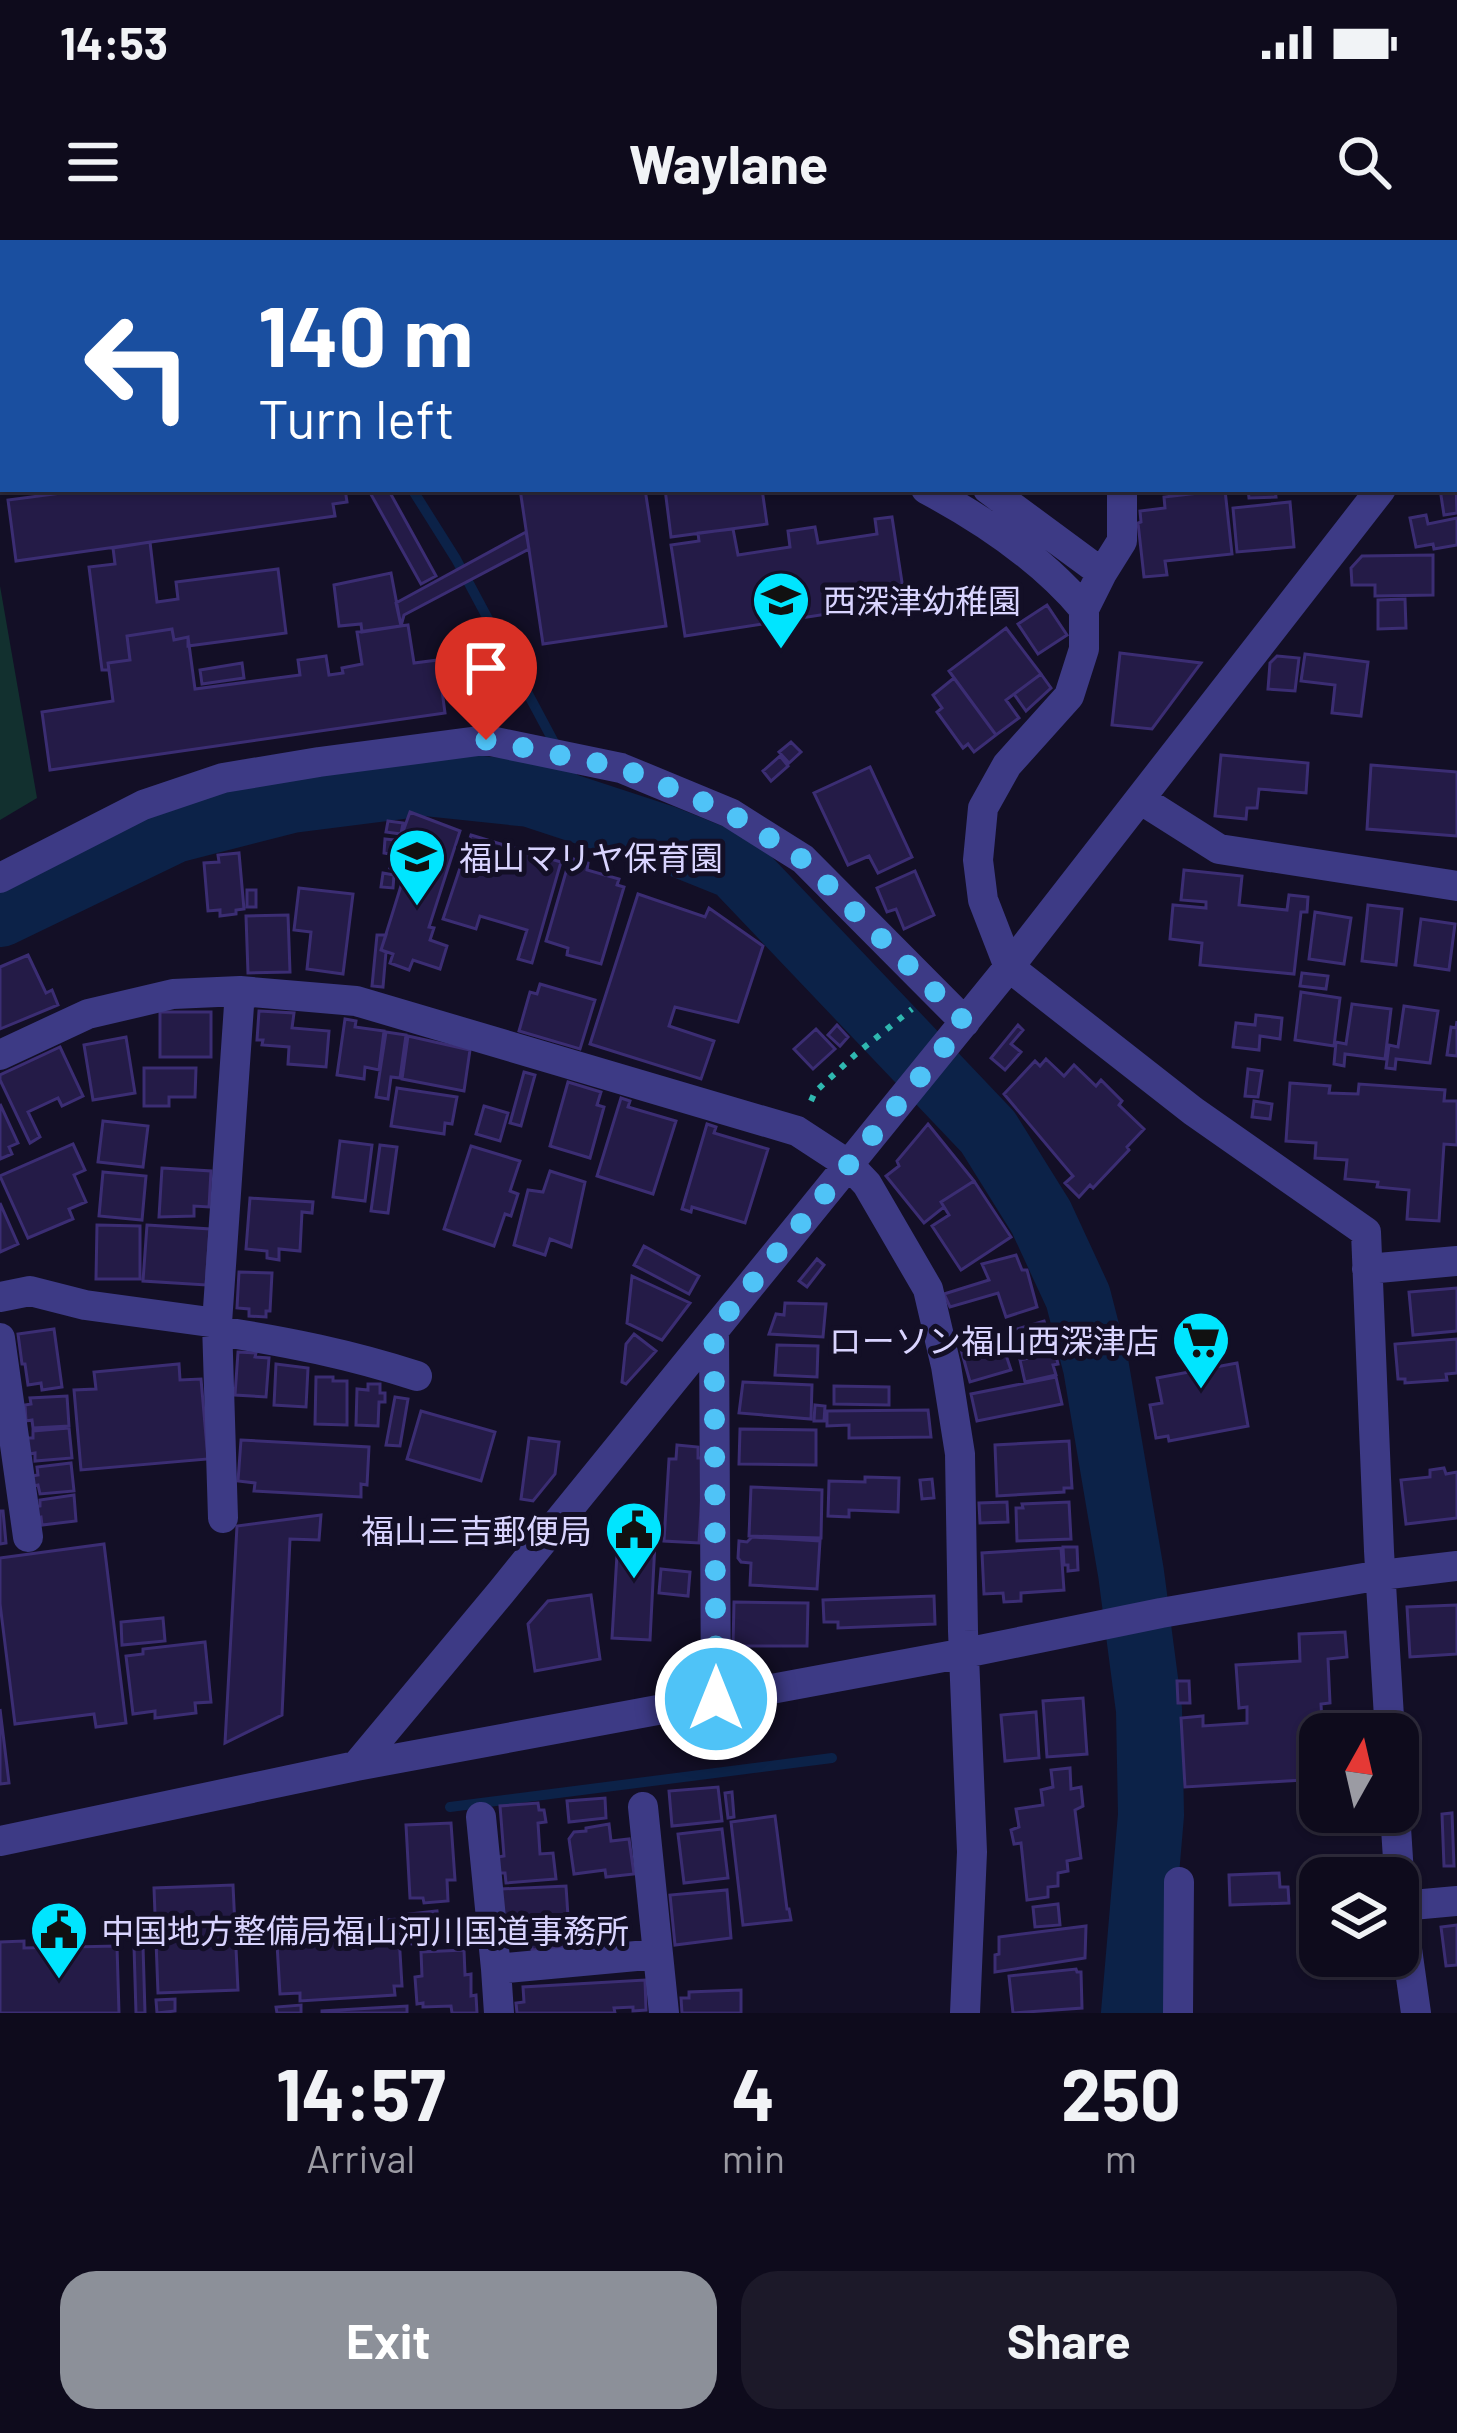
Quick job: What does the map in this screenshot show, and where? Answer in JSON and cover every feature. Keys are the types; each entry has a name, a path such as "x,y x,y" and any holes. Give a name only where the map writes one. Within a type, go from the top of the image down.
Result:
{"street":[{"path":"932,492 1031,558 1084,609"},
{"path":"992,492 1102,573"},
{"path":"1122,492 1121,541 1084,609 1084,649 1069,696 1007,765 983,808 978,860 982,900 1010,967 1193,1111 1366,1232 1389,1713"},
{"path":"356,1766 1010,967 1379,492"},
{"path":"0,878 143,806 223,778 486,740 622,768 730,813 802,859 960,1029"},
{"path":"1140,799 1220,849 1457,886"},
{"path":"0,1055 88,1014 173,994 240,992 356,1001 797,1131 849,1165 867,1184 928,1289 960,1454 973,1852 965,2013"},
{"path":"223,1517 218,1327 240,992"},
{"path":"1367,1269 1457,1261"},
{"path":"0,1297 30,1291 352,1355 417,1376"},
{"path":"714,1330 716,1699"},
{"path":"0,1338 28,1537"},
{"path":"0,1841 356,1766 1161,1613 1457,1566"},
{"path":"643,1807 664,2013"},
{"path":"481,1817 499,2013"},
{"path":"1178,2013 1179,1882"},
{"path":"1419,1904 1457,1901"},
{"path":"496,1969 658,1954"},
{"path":"1411,1977 1416,2013"}],"path":[{"path":"797,1131 815,1092 916,1006"}],"green space":[{"path":"0,586 37,798 0,820"}],"building":[{"path":"69,492 345,492 347,502 333,504 335,516 16,561 8,500"},
{"path":"370,492 390,492 436,576 421,584"},
{"path":"520,492 645,492 666,626 543,644"},
{"path":"665,492 762,492 767,524 671,537"},
{"path":"1225,492 1232,554 1165,561 1167,575 1144,577 1140,511 1165,508 1164,497"},
{"path":"1248,492 1275,492 1276,497 1249,498"},
{"path":"1440,492 1456,492 1457,513 1444,515"},
{"path":"1290,502 1294,547 1237,552 1233,508"},
{"path":"1426,515 1428,524 1457,518 1457,545 1416,547 1410,518"},
{"path":"892,517 905,602 685,636 671,545 699,541 698,533 733,529 738,555 790,547 788,531 815,527 818,543 877,534 875,519"},
{"path":"526,532 529,549 404,615 401,626 396,603"},
{"path":"150,542 157,602 178,599 176,582 278,569 286,633 188,646 188,637 174,640 172,629 127,636 130,660 108,663 109,670 102,670 89,567 115,564 113,548"},
{"path":"1433,555 1433,595 1375,596 1375,585 1352,585 1351,568 1362,556"},
{"path":"391,573 401,626 362,632 361,624 339,626 334,585"},
{"path":"1405,599 1406,628 1378,629 1378,600"},
{"path":"1047,605 1067,635 1038,654 1018,624"},
{"path":"408,625 414,663 438,660 445,713 50,770 42,712 113,701 108,663 130,660 127,636 172,629 174,640 188,637 195,689 300,675 298,660 326,656 329,675 343,673 342,668 362,664 357,632"},
{"path":"1006,628 1041,674 1006,700 1019,718 996,735 949,671"},
{"path":"1120,653 1201,663 1152,729 1112,725"},
{"path":"1305,654 1368,662 1361,716 1332,713 1335,685 1301,681"},
{"path":"1277,656 1299,658 1295,691 1268,689 1270,663"},
{"path":"242,663 244,678 202,684 200,670"},
{"path":"1041,674 1051,688 1026,711 1014,694"},
{"path":"954,678 996,735 974,752 968,744 963,748 937,712 942,708 933,695"},
{"path":"500,680 513,704 504,709 491,684"},
{"path":"791,742 801,752 789,763 779,752"},
{"path":"1221,755 1308,763 1306,793 1259,789 1257,808 1247,808 1246,819 1215,816"},
{"path":"780,756 788,766 771,781 763,771"},
{"path":"1371,765 1457,772 1457,836 1367,829"},
{"path":"870,767 912,857 878,873 869,856 848,865 814,793"},
{"name":"福山マリヤ保育園","path":"410,812 460,831 429,927 434,928 430,940 447,946 440,969 413,960 409,970 390,963 393,954 381,950 405,873 390,868"},
{"path":"388,821 403,823 401,834 386,832"},
{"path":"471,835 561,862 532,963 518,959 527,930 480,916 476,929 443,919"},
{"path":"385,839 396,840 395,855 384,853"},
{"path":"239,853 244,909 220,916 220,910 208,911 204,863 219,862 218,855"},
{"path":"570,858 588,863 587,870 619,879 617,885 624,887 601,964 567,955 568,948 546,941"},
{"path":"1184,870 1242,876 1239,905 1287,910 1289,895 1308,897 1307,912 1301,912 1294,974 1200,965 1202,943 1170,939 1173,905 1206,908 1206,902 1181,900"},
{"path":"915,871 934,915 904,929 896,909 887,912 877,888"},
{"path":"383,873 394,875 393,888 381,887"},
{"path":"299,888 353,894 343,974 307,969 311,932 294,930"},
{"path":"247,890 256,890 256,907 247,907"},
{"path":"638,894 705,917 709,908 763,946 738,1022 675,1007 669,1026 714,1041 701,1079 590,1044"},
{"path":"1368,905 1402,909 1396,965 1362,961"},
{"path":"1315,912 1351,918 1344,964 1309,959"},
{"path":"288,915 290,972 248,973 246,916"},
{"path":"1421,919 1455,924 1449,970 1415,965"},
{"path":"377,935 386,935 381,950 386,952 383,987 372,986"},
{"path":"28,955 46,993 52,990 58,1005 0,1029 0,967"},
{"path":"1302,973 1328,976 1326,989 1300,986"},
{"path":"540,984 595,1000 580,1049 519,1031 530,992 537,994"},
{"path":"1301,992 1340,998 1334,1046 1295,1040"},
{"path":"1352,1004 1391,1009 1385,1059 1345,1054 1344,1066 1334,1064 1336,1042 1346,1044"},
{"path":"1404,1006 1438,1011 1430,1063 1396,1059 1395,1069 1386,1068 1389,1045 1398,1047"},
{"path":"259,1011 294,1013 292,1028 329,1031 326,1067 288,1064 289,1047 262,1045 263,1040 257,1040"},
{"path":"160,1012 211,1012 211,1057 160,1057"},
{"path":"1256,1015 1282,1018 1280,1039 1260,1036 1259,1050 1233,1047 1236,1023 1255,1025"},
{"path":"345,1019 356,1021 355,1027 384,1031 379,1070 365,1067 364,1079 337,1075"},
{"path":"1457,1021 1457,1056 1447,1055 1451,1027 1456,1028"},
{"path":"837,1025 848,1037 840,1046 828,1035"},
{"path":"1018,1025 1023,1030 1011,1044 1021,1052 1005,1070 991,1058"},
{"path":"816,1029 835,1049 813,1069 794,1049"},
{"path":"386,1032 406,1035 400,1078 391,1077 388,1099 376,1097"},
{"path":"408,1036 470,1050 464,1091 402,1079"},
{"path":"126,1037 135,1093 93,1100 84,1045"},
{"path":"60,1047 83,1096 62,1106 58,1098 28,1112 40,1137 30,1143 0,1075"},
{"path":"1046,1059 1064,1076 1074,1065 1096,1086 1101,1080 1144,1129 1093,1188 1090,1185 1079,1197 1065,1183 1073,1176 1004,1094 1035,1061 1040,1066"},
{"path":"144,1068 196,1068 195,1097 169,1097 169,1106 144,1106"},
{"path":"1248,1069 1262,1071 1258,1097 1245,1096"},
{"path":"524,1072 535,1075 521,1126 510,1123"},
{"path":"568,1082 601,1092 597,1105 604,1107 590,1158 550,1146"},
{"path":"1290,1083 1330,1086 1329,1093 1358,1094 1359,1084 1445,1090 1444,1101 1457,1101 1457,1145 1444,1144 1439,1221 1407,1219 1409,1190 1345,1179 1347,1160 1315,1158 1316,1143 1286,1141"},
{"path":"397,1088 457,1097 452,1124 445,1123 444,1134 391,1126"},
{"path":"621,1098 630,1101 628,1107 676,1121 653,1194 597,1176"},
{"path":"1254,1101 1272,1104 1270,1119 1252,1117"},
{"path":"0,1104 18,1143 9,1147 12,1154 0,1159"},
{"path":"484,1106 508,1113 500,1141 476,1134"},
{"path":"103,1121 148,1126 143,1167 98,1162"},
{"path":"707,1124 716,1127 714,1133 768,1149 745,1223 692,1207 691,1212 682,1209"},
{"path":"928,1124 974,1181 941,1202 944,1207 924,1223 886,1176 899,1166 897,1161"},
{"path":"340,1141 372,1145 365,1201 333,1197"},
{"path":"73,1144 85,1170 74,1175 86,1202 69,1209 73,1219 28,1238 0,1176"},
{"path":"380,1145 397,1147 388,1213 371,1211"},
{"path":"471,1146 520,1161 510,1191 518,1194 494,1246 444,1229"},
{"path":"162,1168 211,1171 209,1207 194,1206 194,1216 159,1217"},
{"path":"550,1171 585,1182 571,1247 550,1239 545,1255 514,1245 528,1190 543,1192"},
{"path":"103,1172 146,1176 142,1220 99,1216"},
{"path":"974,1181 1011,1237 961,1270 932,1226 949,1215 941,1202"},
{"path":"250,1198 313,1202 312,1213 302,1212 300,1251 279,1249 279,1260 267,1258 267,1251 246,1249"},
{"path":"0,1203 18,1244 0,1252"},
{"path":"97,1225 140,1226 140,1279 96,1279"},
{"path":"147,1225 210,1229 206,1285 143,1281"},
{"path":"644,1246 699,1276 689,1294 634,1265"},
{"path":"1016,1255 1022,1270 1027,1270 1037,1307 1006,1317 998,1293 950,1307 944,1294 989,1280 982,1264"},
{"path":"817,1259 824,1265 807,1287 799,1281"},
{"path":"239,1272 272,1273 266,1317 249,1316 249,1309 237,1308"},
{"path":"632,1276 690,1303 662,1340 627,1323"},
{"path":"1457,1288 1457,1331 1413,1335 1409,1292"},
{"path":"785,1303 826,1304 823,1337 769,1334 776,1314 784,1315"},
{"path":"1044,1321 1050,1342 1006,1355 1011,1370 970,1382 960,1346"},
{"path":"54,1329 62,1387 42,1390 41,1383 28,1385 18,1334"},
{"path":"634,1334 656,1351 626,1384 622,1382 626,1344"},
{"path":"1457,1339 1457,1373 1446,1374 1447,1380 1405,1383 1398,1379 1395,1344"},
{"path":"777,1345 818,1346 817,1377 775,1375"},
{"path":"238,1352 269,1358 266,1397 235,1395"},
{"path":"1055,1352 1056,1375 1025,1382 1020,1360"},
{"name":"ローソン福山西深津店","path":"1237,1363 1248,1426 1169,1441 1168,1436 1156,1438 1150,1405 1162,1403 1157,1378"},
{"path":"179,1364 180,1380 201,1379 208,1459 81,1470 74,1390 96,1389 94,1372"},
{"path":"276,1364 308,1368 306,1407 274,1405"},
{"path":"316,1377 347,1381 347,1425 315,1424"},
{"path":"1056,1377 1062,1404 977,1421 971,1394"},
{"path":"743,1382 812,1385 811,1419 739,1413"},
{"path":"368,1384 380,1384 380,1393 385,1393 385,1402 379,1402 378,1426 356,1425 357,1389 368,1390"},
{"path":"834,1386 889,1387 889,1405 834,1404"},
{"path":"67,1396 69,1426 33,1428 32,1420 26,1421 25,1405 31,1404 30,1398"},
{"path":"395,1397 408,1399 400,1446 386,1445"},
{"path":"815,1405 825,1406 824,1421 814,1421"},
{"path":"928,1410 931,1437 849,1438 849,1425 827,1426 827,1411"},
{"path":"421,1411 495,1432 481,1481 407,1459"},
{"path":"69,1428 72,1458 35,1461 35,1453 29,1454 27,1438 33,1438 33,1431"},
{"path":"740,1429 816,1430 816,1465 739,1464"},
{"path":"529,1438 559,1442 555,1474 533,1501 521,1499"},
{"path":"241,1440 369,1447 367,1485 361,1484 361,1497 254,1491 255,1483 238,1481"},
{"path":"1069,1441 1072,1488 997,1496 995,1445"},
{"path":"677,1445 698,1447 698,1458 704,1458 699,1543 664,1541 669,1459 676,1459"},
{"path":"71,1463 74,1491 40,1494 38,1485 33,1486 37,1467"},
{"path":"1444,1468 1446,1474 1457,1472 1457,1518 1406,1524 1401,1480 1430,1477 1430,1470"},
{"path":"865,1477 899,1478 898,1512 849,1510 849,1517 828,1516 829,1481 865,1482"},
{"path":"932,1479 934,1498 922,1499 920,1480"},
{"path":"751,1487 822,1490 821,1538 749,1536"},
{"path":"74,1495 76,1521 42,1525 41,1517 36,1518 34,1507 40,1506 40,1500"},
{"path":"1007,1502 1008,1522 980,1523 979,1503"},
{"path":"1069,1502 1071,1539 1017,1541 1016,1508"},
{"path":"0,1511 6,1543 0,1544"},
{"path":"321,1515 319,1540 290,1539 282,1715 225,1743 237,1526"},
{"path":"619,1521 656,1523 650,1640 612,1638"},
{"path":"752,1537 820,1541 817,1589 750,1585 751,1563 738,1558 739,1541"},
{"path":"104,1544 126,1723 96,1727 94,1714 15,1724 0,1604 0,1558"},
{"path":"1063,1547 1077,1547 1078,1570 1068,1571 1064,1565"},
{"path":"1061,1548 1064,1590 1021,1593 1021,1601 1004,1602 1003,1593 984,1594 982,1553"},
{"path":"661,1569 690,1572 688,1596 659,1593"},
{"path":"591,1595 600,1659 535,1671 528,1624 548,1601"},
{"path":"934,1596 935,1624 838,1628 838,1622 824,1622 823,1600"},
{"path":"734,1602 808,1603 807,1646 733,1646"},
{"path":"1457,1605 1457,1654 1410,1657 1407,1607"},
{"path":"163,1618 165,1641 122,1645 121,1622"},
{"path":"1345,1632 1347,1657 1328,1659 1330,1703 1321,1704 1322,1713 1299,1713 1299,1780 1185,1787 1181,1718 1203,1716 1203,1726 1247,1723 1247,1707 1239,1708 1236,1665 1300,1661 1299,1634"},
{"path":"205,1642 211,1702 195,1703 196,1713 155,1718 155,1711 133,1714 126,1656 143,1654 143,1649"},
{"path":"1177,1681 1189,1681 1190,1703 1178,1703"},
{"path":"1083,1698 1087,1754 1047,1757 1043,1701"},
{"path":"0,1709 9,1783 0,1784"},
{"path":"1036,1712 1039,1758 1005,1761 1001,1715"},
{"path":"1070,1768 1071,1789 1081,1787 1083,1806 1075,1810 1081,1858 1067,1861 1068,1871 1058,1873 1058,1886 1048,1887 1048,1897 1027,1900 1021,1843 1014,1844 1011,1830 1019,1827 1016,1809 1043,1805 1041,1790 1053,1787 1051,1770"},
{"path":"718,1787 722,1821 672,1826 669,1791"},
{"path":"732,1792 734,1817 728,1818 725,1793"},
{"path":"605,1798 606,1818 569,1822 567,1801"},
{"path":"538,1803 546,1822 538,1823 540,1854 553,1853 556,1879 506,1883 505,1873 499,1873 498,1857 504,1856 500,1806"},
{"path":"1452,1813 1454,1866 1444,1866 1442,1814"},
{"path":"775,1816 791,1920 743,1925 731,1822"},
{"path":"451,1823 455,1880 447,1880 448,1901 424,1903 423,1898 410,1898 406,1825"},
{"path":"609,1824 611,1841 629,1839 634,1874 606,1877 605,1870 574,1874 569,1839 574,1832"},
{"path":"722,1829 728,1878 684,1883 678,1834"},
{"path":"1279,1873 1280,1887 1288,1887 1289,1903 1230,1905 1229,1875"},
{"path":"233,1885 238,1990 158,1993 154,1888"},
{"path":"566,1886 570,1947 532,1950 523,1918 502,1919 501,1889"},
{"path":"727,1890 731,1938 675,1945 670,1895"},
{"path":"1058,1904 1060,1925 1035,1927 1033,1907"},
{"path":"437,1911 438,1920 444,1920 446,1941 412,1944 409,1914"},
{"path":"398,1919 402,1986 394,1986 395,1995 300,2001 300,1993 280,1994 276,1927"},
{"path":"1457,1925 1457,1965 1446,1966 1441,1927"},
{"path":"1086,1926 1085,1958 995,1972 999,1937"},
{"name":"中国地方整備局福山河川国道事務所","path":"24,1941 24,1948 117,1946 119,2013 0,2013 0,1942"},
{"path":"134,1946 143,1946 145,2013 136,2013"},
{"path":"464,1950 465,1975 471,1974 477,2013 452,2013 451,2006 417,2004 415,1977 422,1976 421,1952"},
{"path":"1081,1972 1082,2008 1013,2013 1009,1976"},
{"path":"645,1980 646,2010 517,2013 516,2003 524,2002 523,1987"},
{"path":"741,1990 741,2013 682,2013 681,1998 689,1998 689,1992"},
{"path":"175,1999 175,2011 157,2013 156,2000"},
{"path":"301,2005 301,2013 277,2013 276,2007"},
{"path":"407,2006 407,2013 322,2013 322,2011"}],"waterway":[{"path":"414,492 456,559 557,748"},
{"path":"566,764 592,814"},
{"path":"0,914 174,830 291,800 425,783 530,794 736,867 988,1132 1041,1217 1078,1297 1096,1367 1149,1710 1151,1815 1134,2013"},
{"path":"450,1807 832,1758"}],"place":[{"name":"西深津幼稚園","path":"781,651"},
{"name":"福山マリヤ保育園","path":"417,908"},
{"name":"ローソン福山西深津店","path":"1201,1391"},
{"name":"福山三吉郵便局","path":"634,1581"},
{"name":"中国地方整備局福山河川国道事務所","path":"59,1981"}],"route":[{"path":"486,740 622,768 730,813 802,859 965,1022 714,1330 716,1699"}]}
